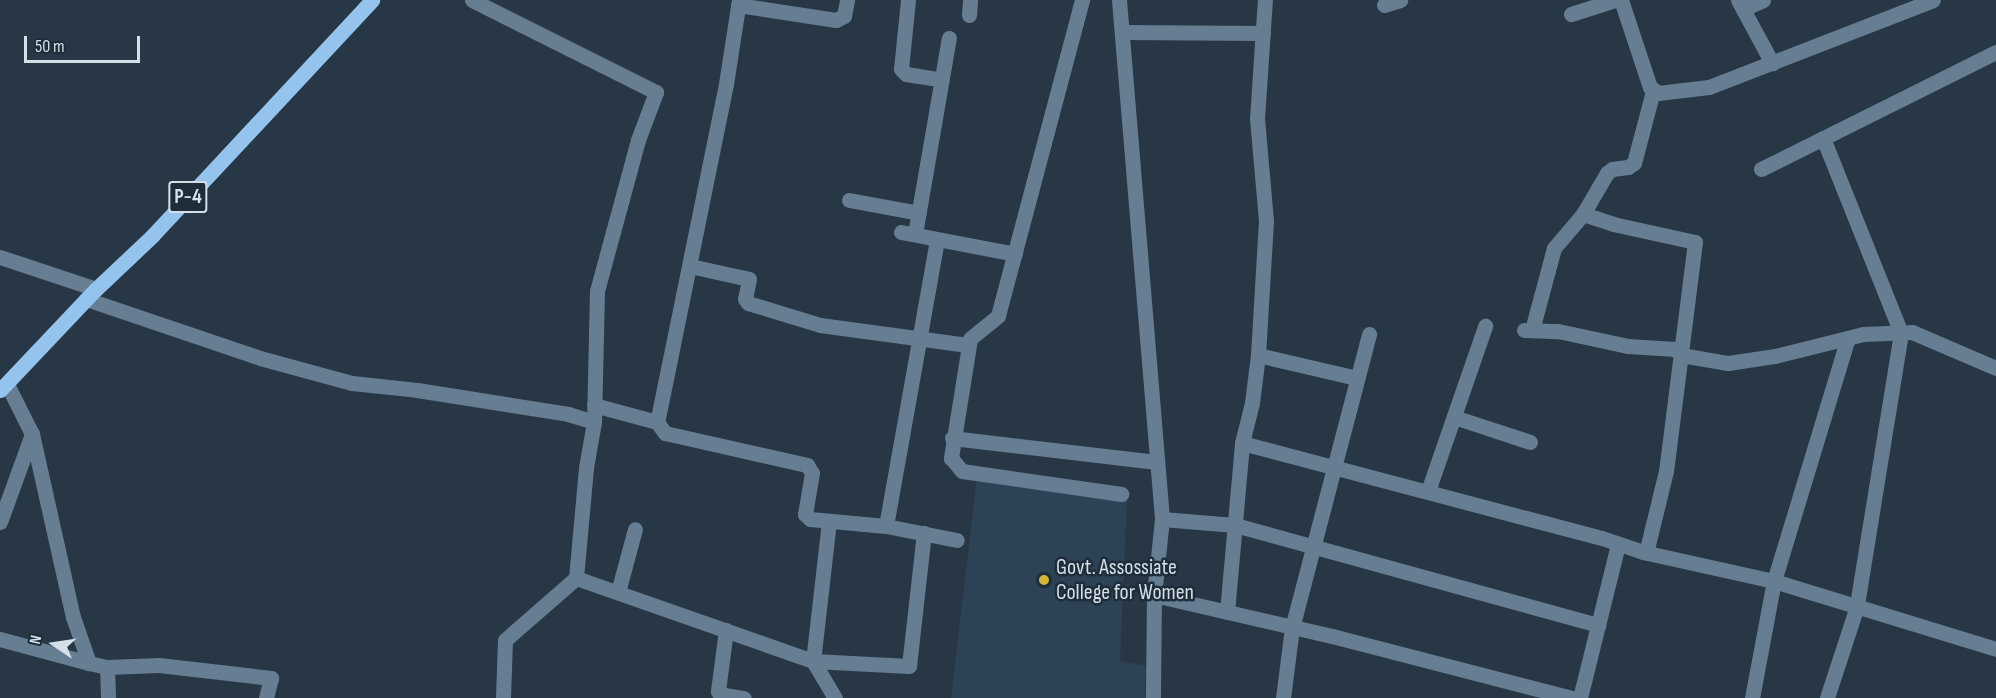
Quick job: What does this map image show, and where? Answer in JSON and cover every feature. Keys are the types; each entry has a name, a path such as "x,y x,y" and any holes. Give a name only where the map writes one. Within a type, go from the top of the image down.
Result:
{"main road":[{"name":"P-4","path":"3,387 91,294 152,236 372,0"}],"street":[{"path":"472,0 656,92 638,140 597,291 594,422 586,468 576,578 505,640 503,698"},
{"path":"657,422 726,84 738,3 836,20 844,16 847,0"},
{"path":"908,0 900,69 906,74 942,80"},
{"path":"1082,0 997,318 971,337 968,345 952,438 951,458 962,471 1121,494"},
{"path":"1119,0 1162,519 1154,595 1153,698"},
{"path":"1227,612 1242,443 1252,403 1258,355 1266,221 1257,119 1265,0"},
{"path":"1384,5 1400,0"},
{"path":"1571,14 1615,0"},
{"path":"1621,0 1653,91 1634,163 1628,167 1612,169 1607,173 1583,214 1554,249 1528,330 1558,331 1628,346 1675,349 1681,355 1728,363 1774,356 1863,334 1912,332 1996,368"},
{"path":"1763,0 1740,4 1772,63"},
{"path":"1653,91 1709,87 1933,0"},
{"path":"1122,32 1263,33"},
{"path":"949,38 919,213 908,233 1015,254"},
{"path":"1761,169 1996,52"},
{"path":"1823,138 1901,333 1857,606 1827,698"},
{"path":"849,200 919,213"},
{"path":"1583,214 1613,224 1695,242 1666,471 1646,553"},
{"path":"885,526 937,239"},
{"path":"0,257 260,358 352,383 417,390 568,414 594,422"},
{"path":"690,266 749,279 745,299 748,303 820,325 968,345"},
{"path":"1428,492 1485,326"},
{"path":"1283,698 1292,628 1314,548 1332,466 1369,334"},
{"path":"1752,698 1774,581 1848,338"},
{"path":"1258,355 1357,378"},
{"path":"3,387 32,434 73,617 89,663"},
{"path":"594,405 657,422 666,433 807,465 812,473 806,517 885,526 957,540"},
{"path":"1454,417 1530,442"},
{"path":"0,522 32,434"},
{"path":"952,438 1157,462"},
{"path":"1242,443 1646,553 1774,581 1996,649"},
{"path":"1162,519 1235,525 1598,625"},
{"path":"829,521 813,661 835,698"},
{"path":"618,592 635,529"},
{"path":"576,578 813,661 909,666 924,533"},
{"path":"1580,698 1618,544"},
{"path":"1154,595 1332,636 1571,698"},
{"path":"726,630 718,691 724,695 744,698"},
{"path":"0,639 107,667 159,665 271,678 266,698"},
{"path":"107,667 108,698"}],"shaded area":[{"name":"Govt. Assossiate College for Women","path":"977,477 1127,500 1120,661 1146,666 1145,698 951,698"}],"place":[{"name":"Govt. Assossiate College for Women","path":"1044,580"}]}
